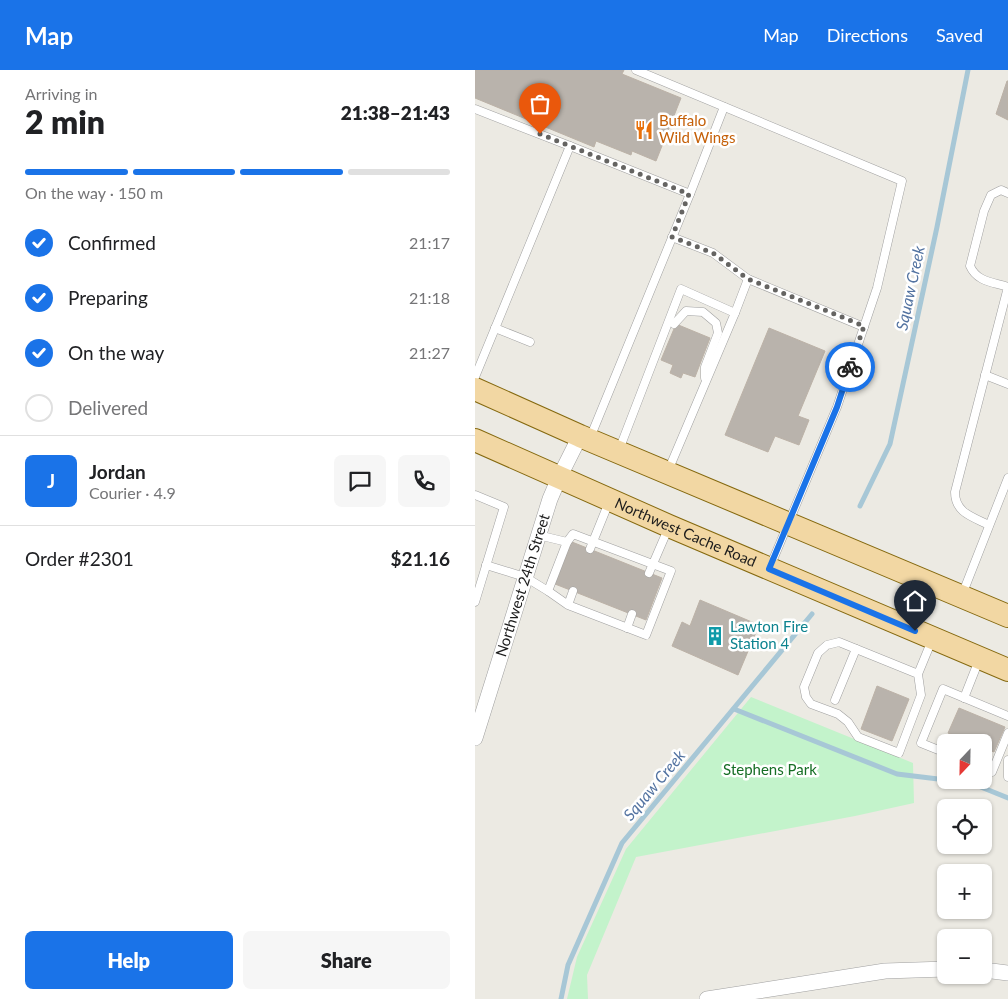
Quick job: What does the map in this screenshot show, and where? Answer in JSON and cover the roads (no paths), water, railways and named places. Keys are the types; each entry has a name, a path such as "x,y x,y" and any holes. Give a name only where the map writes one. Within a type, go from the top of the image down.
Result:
{"main road":[{"path":"475,389 667,473 1008,616"},
{"name":"Northwest Cache Road","path":"475,440 669,526 1008,670"}],"street":[{"name":"Northwest 24th Street","path":"475,738 538,535 559,478 585,438"},
{"path":"707,999 740,996 885,971 937,969"},
{"path":"992,971 1008,973"}],"lane":[{"path":"636,70 903,181 877,288 837,407 769,569"},
{"path":"585,438 672,237 724,106"},
{"path":"475,109 689,194"},
{"path":"475,378 570,146"},
{"path":"989,526 963,512 955,501 955,492 1008,287 974,275 970,266 983,211 991,195 1001,190 1008,193"},
{"path":"672,237 713,253 748,279 864,326"},
{"path":"667,473 748,279"},
{"path":"618,452 681,289 735,313"},
{"path":"674,324 686,311 703,312 716,323 718,333 705,367 706,383"},
{"path":"495,328 530,342"},
{"path":"652,365 661,359"},
{"path":"985,375 1008,384"},
{"path":"962,597 1008,478"},
{"path":"475,495 504,507 475,602"},
{"path":"590,549 609,500"},
{"path":"649,573 669,526"},
{"path":"475,568 485,568 525,578 568,605 646,635 671,571 573,534 567,542 548,591"},
{"path":"538,535 567,542"},
{"path":"568,605 573,591"},
{"path":"627,628 632,614"},
{"path":"918,674 839,642 827,645 818,652 804,687 805,697 811,704 838,714 848,722 858,737 899,754 921,695 918,674 933,638"},
{"path":"835,700 855,649"},
{"path":"964,698 979,658"},
{"path":"937,749 921,743 943,689 1008,716"},
{"path":"993,770 1008,733"},
{"path":"1008,760 1008,777"}],"waterway":[{"name":"Squaw Creek","path":"860,506 890,444 937,227 968,70"},
{"name":"Squaw Creek","path":"561,999 568,965 622,843 812,614"},
{"path":"734,709 897,774 971,783 1008,798"}],"place":[{"name":"Buffalo Wild Wings","path":"644,130"},
{"name":"Lawton Fire Station 4","path":"715,636"}],"park label":[{"name":"Stephens Park","path":"770,770"}]}
